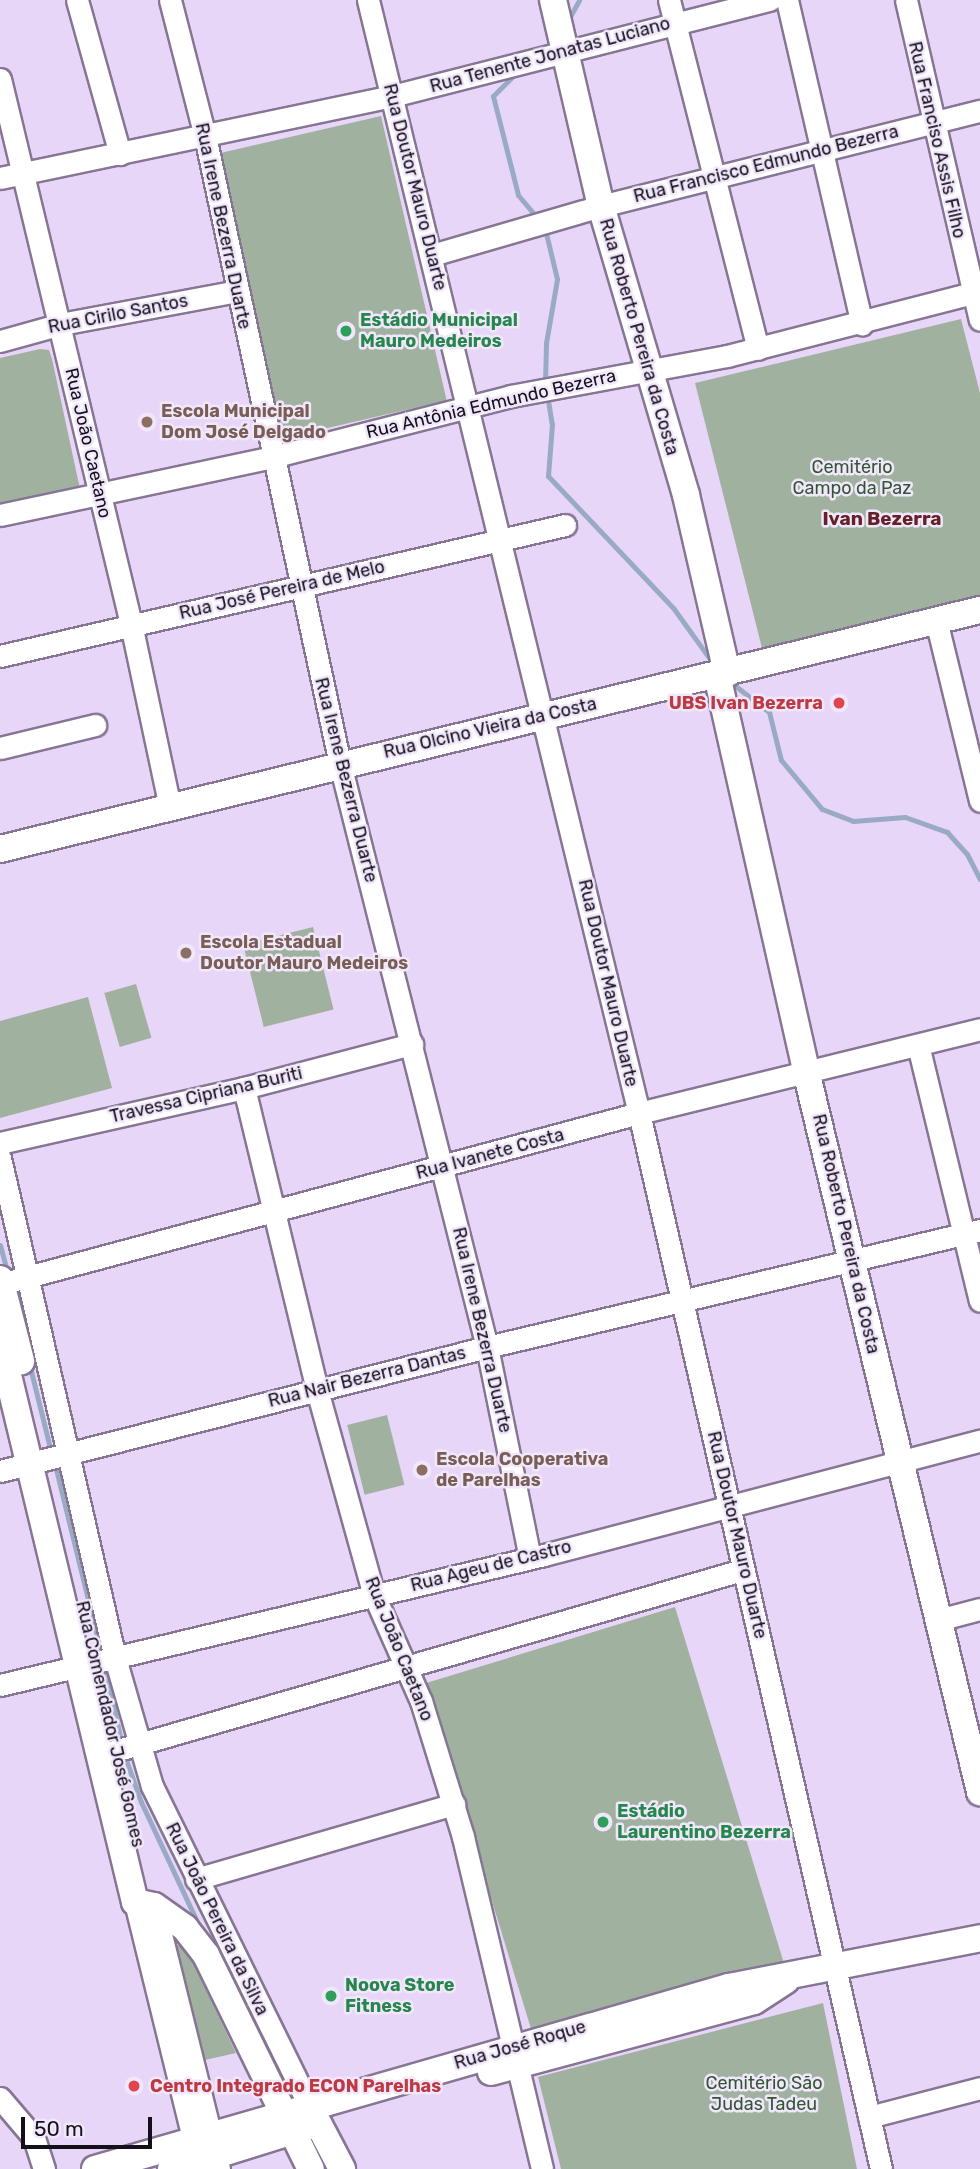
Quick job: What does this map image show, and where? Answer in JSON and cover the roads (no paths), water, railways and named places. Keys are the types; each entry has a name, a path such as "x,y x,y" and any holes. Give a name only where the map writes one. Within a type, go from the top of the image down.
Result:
{"street":[{"path":"77,0 120,154"},
{"name":"Rua Irene Bezerra Duarte","path":"170,0 205,136 272,457 341,764 487,1347 530,1558"},
{"name":"Rua Doutor Mauro Duarte","path":"368,0 639,1113 742,1570 838,1968 881,2169"},
{"name":"Rua Roberto Pereira da Costa","path":"553,0 601,206 686,495 806,1071 854,1258 898,1461 978,1777"},
{"path":"669,0 758,349"},
{"name":"Rua Tenente Jonatas Luciano","path":"0,178 392,96 770,0"},
{"path":"787,0 862,324"},
{"name":"Rua Franciso Assis Filho","path":"906,0 933,122 976,291 980,320"},
{"name":"Rua João Caetano","path":"0,79 131,624 170,808"},
{"name":"Rua Francisco Edmundo Bezerra","path":"432,254 601,206 980,111"},
{"name":"Rua Cirilo Santos","path":"0,341 61,324 237,291"},
{"name":"Rua Antônia Edmundo Bezerra","path":"0,515 272,457 469,407 758,349 862,324 976,291"},
{"name":"Rua José Pereira de Melo","path":"0,656 565,525"},
{"name":"Rua Olcino Vieira da Costa","path":"0,849 544,714 722,674 980,610"},
{"path":"936,620 980,801"},
{"path":"0,748 95,725"},
{"name":"Rua Ivanete Costa","path":"6,1281 275,1212 639,1113 980,1029"},
{"name":"Travessa Cipriana Buriti","path":"0,1143 244,1088 412,1044"},
{"path":"918,1045 972,1231 980,1301"},
{"name":"Rua João Caetano","path":"244,1088 317,1390 374,1595 406,1664 454,1804 542,2169"},
{"path":"0,1158 6,1281"},
{"name":"Rua Nair Bezerra Dantas","path":"0,1471 487,1347 972,1231"},
{"name":"Rua Comendador José Gomes","path":"6,1281 119,1749 145,1904 206,2154"},
{"name":"Rua Comendador José Gomes","path":"0,1342 47,1459"},
{"name":"Rua Ageu de Castro","path":"0,1685 530,1558 729,1503 980,1441"},
{"path":"119,1749 406,1664 742,1570"},
{"path":"938,1620 980,1609"},
{"name":"Rua João Pereira da Silva","path":"119,1749 152,1786 342,2169"},
{"path":"196,1879 454,1804"},
{"name":"Rua João Pereira da Silva","path":"145,1904 185,1928 206,1955 311,2169"},
{"name":"Rua José Roque","path":"171,2169 288,2123 740,1984 787,1979 980,1938"},
{"path":"869,2117 980,2088"},
{"path":"0,2098 34,2138 44,2169"},
{"name":"Rua José Roque","path":"95,2169 206,2154"}],"waterway":[{"path":"567,22 579,0"},
{"path":"517,72 493,96 518,195 537,218"},
{"path":"545,229 557,279 546,343 545,384"},
{"path":"547,394 552,424 548,476 674,609 715,666"},
{"path":"729,681 769,712 781,760 822,809 853,821 905,817 947,832 967,854 980,879"},
{"path":"0,1245 7,1272"},
{"path":"29,1363 51,1452"},
{"path":"54,1461 102,1656"},
{"path":"104,1665 122,1745"},
{"path":"124,1754 141,1802 200,1928"}],"place":[{"name":"Estádio Municipal Mauro Medeiros","path":"346,331"},
{"name":"Escola Municipal Dom José Delgado","path":"147,422"},
{"name":"UBS Ivan Bezerra","path":"839,703"},
{"name":"Escola Estadual Doutor Mauro Medeiros","path":"186,953"},
{"name":"Escola Cooperativa de Parelhas","path":"422,1470"},
{"name":"Estádio Laurentino Bezerra","path":"603,1822"},
{"name":"Noova Store Fitness","path":"331,1996"},
{"name":"Centro Integrado ECON Parelhas","path":"134,2086"}],"district":[{"name":"Ivan Bezerra","path":"882,519"}],"park label":[{"name":"Cemitério Campo da Paz","path":"852,478"},
{"name":"Cemitério São Judas Tadeu","path":"764,2094"}]}
